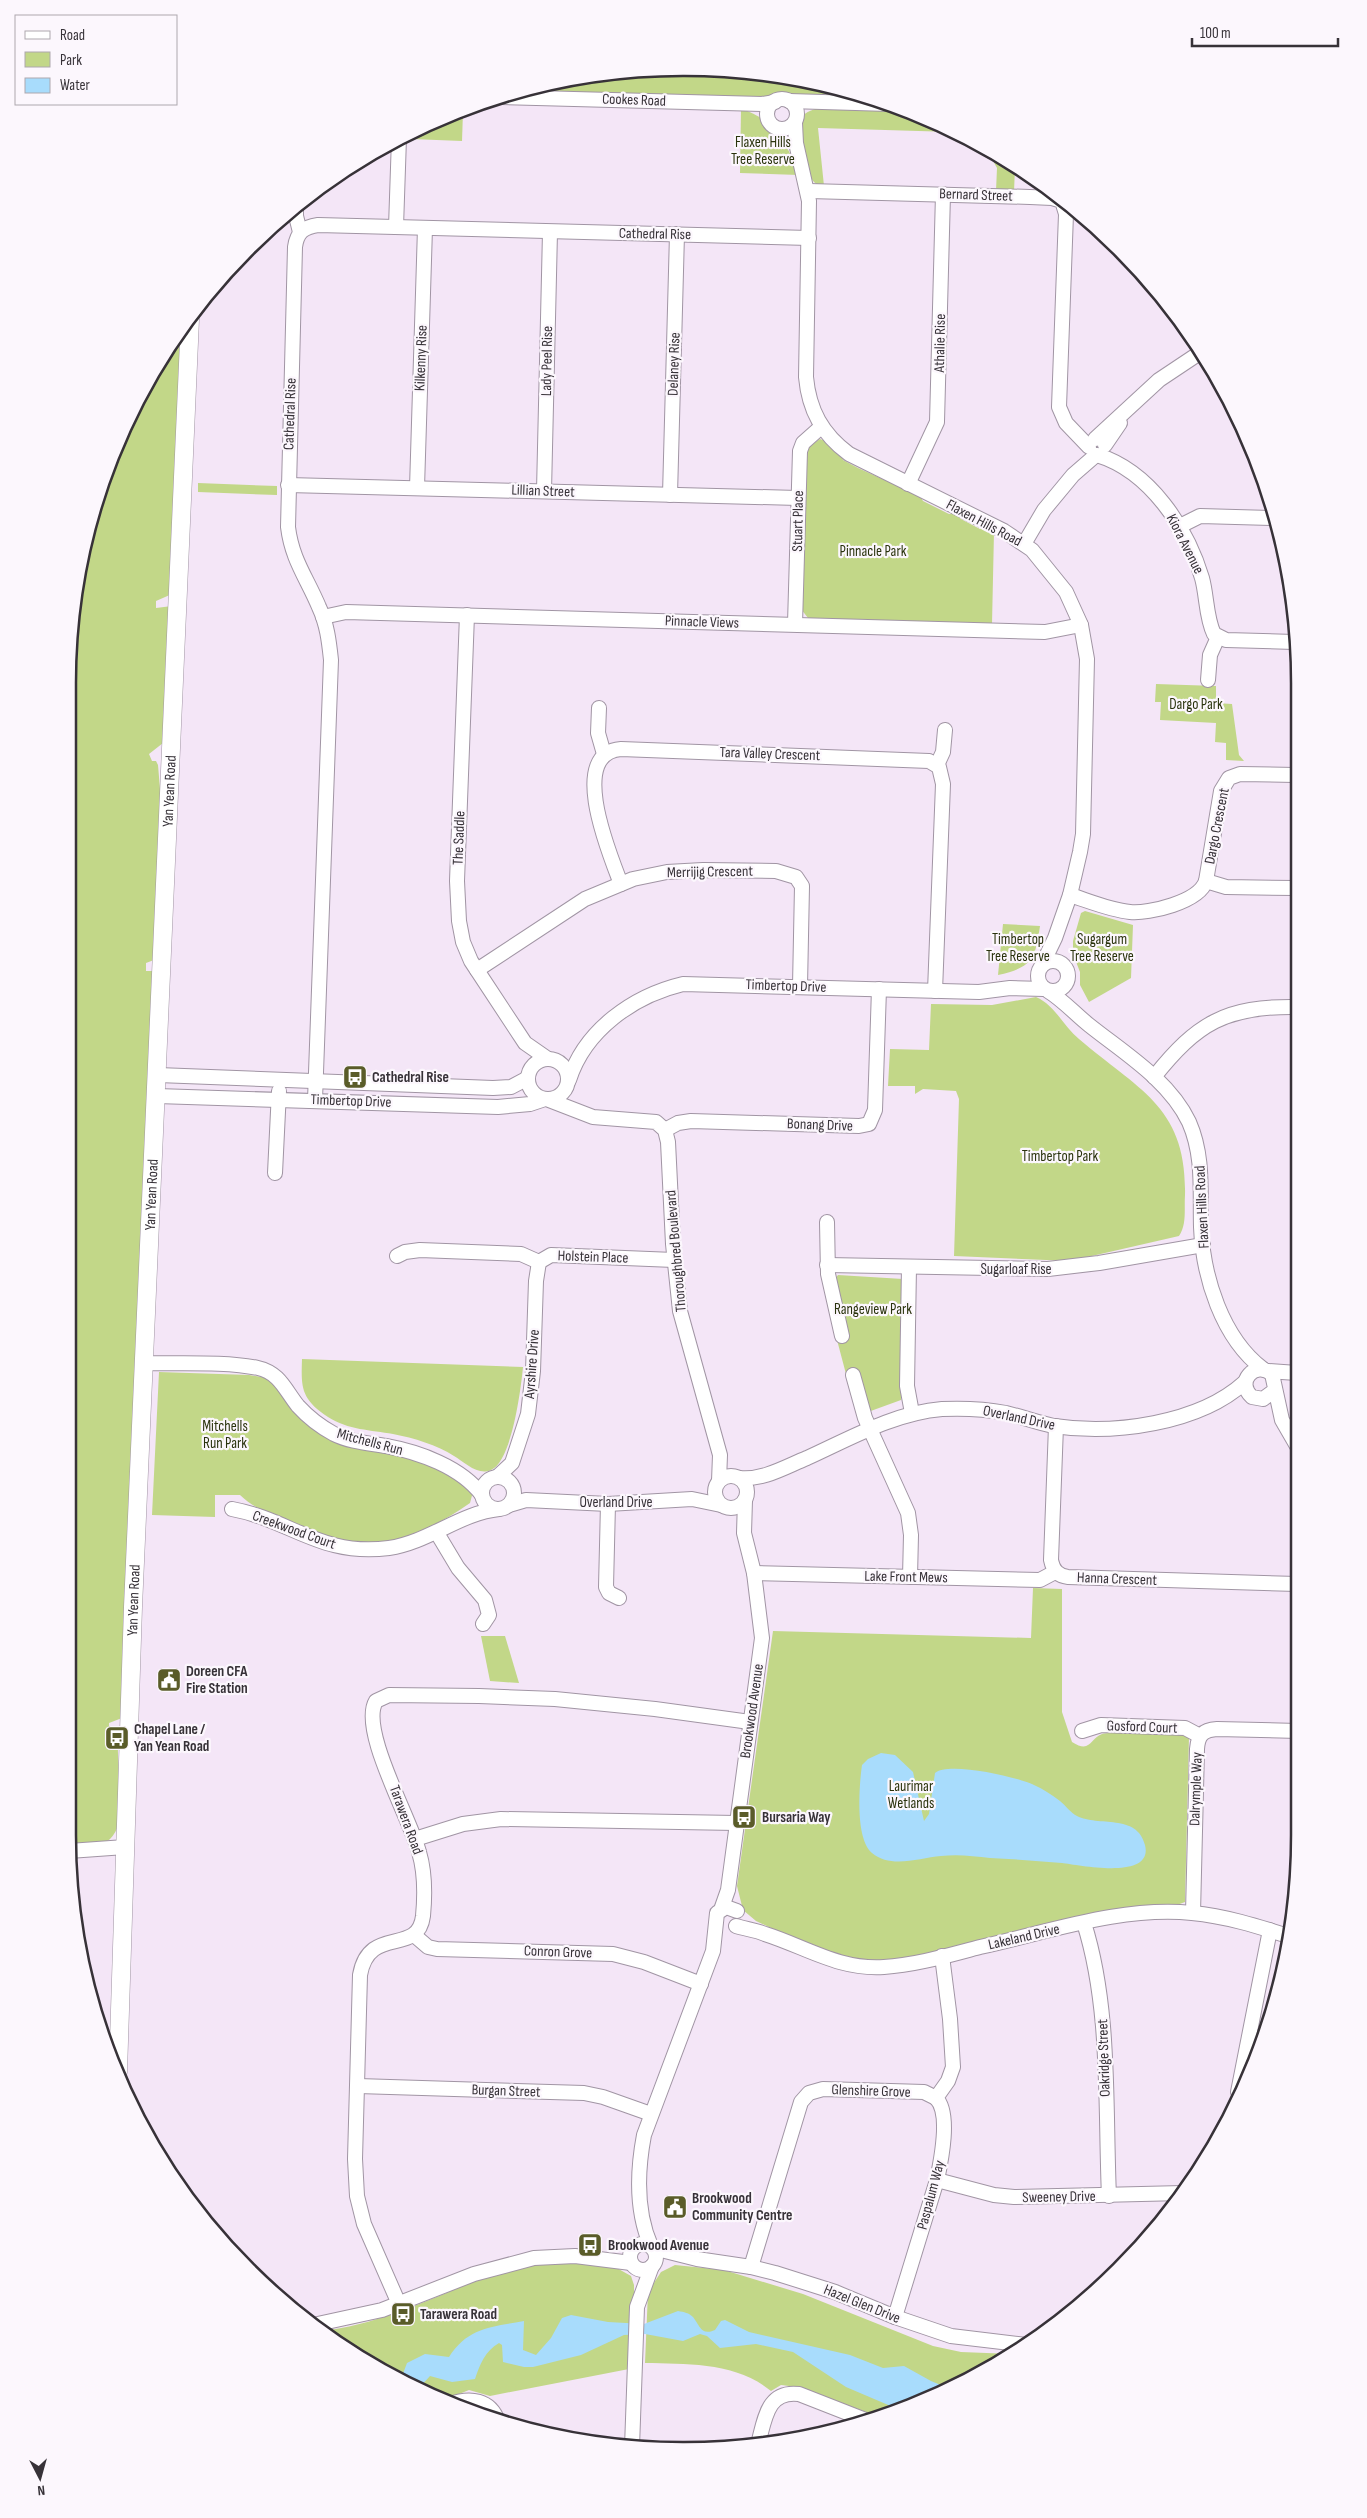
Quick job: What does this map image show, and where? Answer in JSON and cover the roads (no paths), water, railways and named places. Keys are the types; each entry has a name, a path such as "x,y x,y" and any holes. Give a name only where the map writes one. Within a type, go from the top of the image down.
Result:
{"main road":[{"name":"Yan Yean Road","path":"118,2058 143,1363 158,1075 189,331"}],"street":[{"name":"Cookes Road","path":"524,98 762,104 775,102"},
{"path":"789,101 797,112 795,122"},
{"path":"828,103 805,111 787,128 773,124 768,109 775,102 789,101 864,104"},
{"name":"Cookes Road","path":"736,103 754,110 773,124"},
{"name":"Flaxen Hills Road","path":"795,122 800,159 809,191 806,376 810,402 821,427 849,454 1020,541 1056,577 1070,599 1081,625 1088,674 1082,834 1070,895 1056,938 1041,968"},
{"name":"Flaxen Hills Road","path":"773,124 800,159"},
{"path":"396,227 399,148"},
{"name":"Bernard Street","path":"809,191 1047,198"},
{"name":"Athalie Rise","path":"908,484 938,422 943,194"},
{"name":"Bernard Street","path":"1064,211 1059,401 1063,418 1070,428 1096,447"},
{"path":"296,216 300,232"},
{"name":"Cathedral Rise","path":"315,1100 330,660 328,635 323,617 292,550 288,527 295,247 300,232 318,225 809,238"},
{"name":"Kilkenny Rise","path":"417,488 425,228"},
{"name":"Lady Peel Rise","path":"544,491 550,232"},
{"name":"Delaney Rise","path":"670,494 677,234"},
{"path":"1020,541 1024,527 1044,510 1127,411 1159,380 1194,356"},
{"name":"Stuart Place","path":"795,624 800,448 821,427"},
{"name":"Kiora Avenue","path":"1096,447 1124,466 1152,490 1178,527 1196,560 1206,593 1212,629 1218,637"},
{"name":"Lillian Street","path":"288,485 798,498"},
{"path":"1178,527 1200,516 1268,518"},
{"name":"Pinnacle Views","path":"323,617 346,612 1045,632 1081,625"},
{"name":"The Saddle","path":"467,615 457,902 463,942 477,970 524,1043 551,1060"},
{"path":"1208,680 1210,655 1218,637 1226,640 1289,642"},
{"path":"599,708 598,733 604,754 597,768 596,811 621,884"},
{"path":"935,991 943,784 941,771 937,765 943,752 945,730"},
{"name":"Tara Valley Crescent","path":"604,754 621,749 692,751 923,760 937,765"},
{"name":"Dargo Crescent","path":"1206,881 1221,791 1229,778 1240,774 1291,775"},
{"name":"Merrijig Crescent","path":"477,970 569,908 621,884 652,875 685,870 776,872 796,877 800,881 803,895 800,986"},
{"path":"1070,895 1127,912 1145,912 1195,896 1206,881 1226,886 1291,888"},
{"path":"1056,938 1062,964 1067,971 1067,983 1071,1002 1077,1015"},
{"path":"1062,964 1050,961 1041,968 1038,978 1046,990 1057,991 1067,983"},
{"name":"Timbertop Drive","path":"1010,988 1041,968"},
{"name":"Timbertop Drive","path":"568,1083 573,1067 584,1049 619,1013 639,999 659,990 682,984 705,983 979,992 1010,988 1046,990"},
{"name":"Bonang Drive","path":"665,1130 678,1123 691,1121 859,1126 869,1124 876,1110 879,989"},
{"name":"Flaxen Hills Road","path":"1046,990 1164,1085 1181,1108 1194,1135 1202,1174 1203,1245 1217,1303 1242,1351 1245,1381"},
{"path":"1154,1077 1186,1040 1216,1020 1249,1010 1291,1007"},
{"name":"The Saddle","path":"524,1043 528,1076"},
{"name":"Timbertop Drive","path":"551,1060 584,1049"},
{"path":"582,1113 568,1083 565,1067 551,1060 536,1064 528,1076 531,1090 547,1099 582,1113 603,1118 656,1122 665,1130"},
{"name":"Timbertop Drive","path":"158,1075 503,1088 517,1085 528,1076"},
{"path":"276,1173 277,1099 282,1080"},
{"path":"547,1099 560,1096 568,1083"},
{"name":"Timbertop Drive","path":"157,1096 498,1107 514,1106 547,1099"},
{"name":"Thoroughbred Boulevard","path":"665,1130 670,1156 674,1260 680,1311 720,1455 718,1484"},
{"path":"827,1222 827,1265 842,1336"},
{"name":"Sugarloaf Rise","path":"827,1265 1048,1270 1203,1245"},
{"name":"Holstein Place","path":"397,1256 413,1250 429,1250 521,1254 539,1262 551,1255 674,1260"},
{"name":"Ayrshire Drive","path":"512,1486 512,1464 522,1438 531,1395 539,1262"},
{"path":"909,1267 907,1386 912,1413"},
{"name":"Flaxen Hills Road","path":"1242,1351 1266,1370"},
{"name":"Mitchells Run","path":"143,1363 241,1366 270,1372 281,1380 298,1405 310,1417 334,1434 349,1440 391,1447 418,1455 467,1478 483,1496"},
{"path":"1266,1370 1274,1378 1282,1420 1291,1436"},
{"path":"1282,1420 1246,1390 1245,1381 1253,1371 1266,1370 1291,1373"},
{"path":"853,1375 870,1429 908,1513 911,1534 910,1577"},
{"path":"1255,1398 1268,1398 1275,1389 1291,1378"},
{"name":"Overland Drive","path":"1220,1401 1245,1381"},
{"name":"Overland Drive","path":"737,1477 768,1475 870,1429 912,1413 964,1408 1007,1413 1056,1426 1086,1428 1125,1427 1183,1415 1220,1401 1255,1398"},
{"name":"Hanna Crescent","path":"1056,1426 1052,1560 1055,1572 1068,1577 1291,1584"},
{"name":"Thoroughbred Boulevard","path":"720,1455 737,1477"},
{"name":"Ayrshire Drive","path":"494,1478 512,1464"},
{"name":"Overland Drive","path":"746,1498 768,1475"},
{"path":"729,1476 737,1477 746,1486 746,1498 734,1508 722,1506 716,1496 718,1484 729,1476"},
{"name":"Mitchells Run","path":"467,1478 494,1478"},
{"path":"494,1478 503,1478 512,1486 514,1497 504,1507 489,1506 483,1496 484,1485 494,1478"},
{"name":"Overland Drive","path":"692,1499 718,1484"},
{"name":"Overland Drive","path":"512,1486 521,1493 540,1500"},
{"name":"Creekwood Court","path":"469,1516 478,1508 483,1496"},
{"name":"Brookwood Avenue","path":"722,1908 728,1890 762,1638 754,1573 744,1533 746,1498"},
{"name":"Overland Drive","path":"504,1507 517,1502 540,1500 608,1504 692,1499 722,1506"},
{"path":"608,1504 606,1587 609,1592 619,1598"},
{"name":"Brookwood Avenue","path":"722,1506 744,1533"},
{"name":"Creekwood Court","path":"232,1509 250,1514 323,1544 346,1548 389,1548 418,1541 469,1516 504,1507"},
{"path":"437,1533 458,1568 488,1606 489,1615 483,1624"},
{"name":"Lake Front Mews","path":"754,1573 1040,1580 1055,1572"},
{"name":"Tarawera Road","path":"414,1935 420,1926 423,1899 422,1866 416,1839 374,1734 373,1706 381,1698 389,1695 555,1699 656,1709 750,1722"},
{"name":"Gosford Court","path":"1082,1731 1101,1726 1185,1728 1200,1736"},
{"name":"Dalrymple Way","path":"1193,1913 1198,1742 1200,1736 1208,1730 1217,1729 1291,1731"},
{"path":"416,1839 463,1824 502,1819 736,1823"},
{"path":"77,1850 125,1847"},
{"path":"728,1890 736,1920"},
{"path":"632,2439 639,2297 638,2278 629,2256 641,2217 641,2148 651,2114 713,1951 717,1913 722,1908 730,1907 736,1920"},
{"name":"Lakeland Drive","path":"736,1920 826,1960 846,1965 884,1967 942,1956 1084,1923 1137,1914 1193,1913 1224,1918 1282,1934"},
{"path":"716,1921 722,1929 736,1920"},
{"path":"713,1951 736,1920"},
{"name":"Oakridge Street","path":"1084,1923 1096,1966 1102,2002 1109,2196"},
{"path":"1241,2075 1270,1930"},
{"path":"399,2304 364,2224 357,2196 355,2159 360,1975 364,1959 377,1946 404,1940 414,1935"},
{"name":"Conron Grove","path":"414,1935 428,1947 437,1949 613,1954 644,1962 701,1984"},
{"path":"936,2098 948,2081 952,2067 950,2019 942,1956"},
{"name":"Burgan Street","path":"358,2086 584,2094 603,2097 651,2114"},
{"name":"Glenshire Grove","path":"752,2267 796,2115 809,2093 823,2089 924,2092 936,2098"},
{"name":"Paspalum Way","path":"895,2317 937,2180 941,2158 943,2120 941,2107 936,2098"},
{"name":"Sweeney Drive","path":"937,2180 1004,2196 1032,2198 1173,2193"},
{"path":"639,2297 656,2258 641,2217"},
{"path":"596,2258 618,2254 644,2244 652,2247"},
{"name":"Hazel Glen Drive","path":"652,2247 697,2259 752,2267 834,2292 895,2317 951,2336 1013,2344"},
{"path":"324,2323 365,2315 399,2304 474,2274 512,2263 555,2256 596,2258 631,2264 644,2270 653,2266"},
{"name":"Hazel Glen Drive","path":"653,2266 662,2261 697,2259"},
{"path":"760,2437 769,2406 780,2396 790,2393 799,2394 857,2417"},
{"path":"461,2400 478,2400 490,2407 492,2411"}],"water":[{"path":"881,1753 895,1755 913,1772 924,1821 929,1814 935,1773 954,1769 983,1771 1014,1778 1037,1787 1060,1801 1077,1816 1095,1821 1126,1825 1134,1829 1141,1835 1145,1845 1145,1856 1138,1863 1127,1867 1113,1868 966,1855 947,1855 896,1862 880,1858 872,1853 863,1836 859,1798 862,1765 868,1759"},
{"path":"678,2311 693,2317 701,2329 707,2332 715,2330 721,2321 725,2320 749,2332 850,2355 883,2368 904,2366 940,2385 890,2406 846,2387 793,2352 756,2344 720,2348 707,2336 700,2334 683,2341 645,2334 624,2335 581,2355 533,2367 503,2362 502,2345 499,2343 494,2346 481,2363 475,2379 452,2382 430,2376 424,2383 403,2373 407,2363 425,2354 449,2357 464,2340 473,2334 491,2327 524,2321 523,2350 536,2355 551,2338 562,2318 571,2315 608,2322 644,2324"}],"place":[{"name":"Cathedral Rise","path":"355,1077"},
{"name":"Doreen CFA Fire Station","path":"169,1680"},
{"name":"Chapel Lane / Yan Yean Road","path":"117,1738"},
{"name":"Bursaria Way","path":"744,1817"},
{"name":"Brookwood Community Centre","path":"675,2207"},
{"name":"Brookwood Avenue","path":"590,2245"},
{"name":"Tarawera Road","path":"403,2314"}],"park label":[{"name":"Flaxen Hills Tree Reserve","path":"763,150"},
{"name":"Pinnacle Park","path":"873,551"},
{"name":"Dargo Park","path":"1196,704"},
{"name":"Timbertop Tree Reserve","path":"1018,948"},
{"name":"Sugargum Tree Reserve","path":"1102,948"},
{"name":"Timbertop Park","path":"1060,1156"},
{"name":"Rangeview Park","path":"873,1309"},
{"name":"Mitchells Run Park","path":"225,1434"},
{"name":"Laurimar Wetlands","path":"911,1794"}]}
